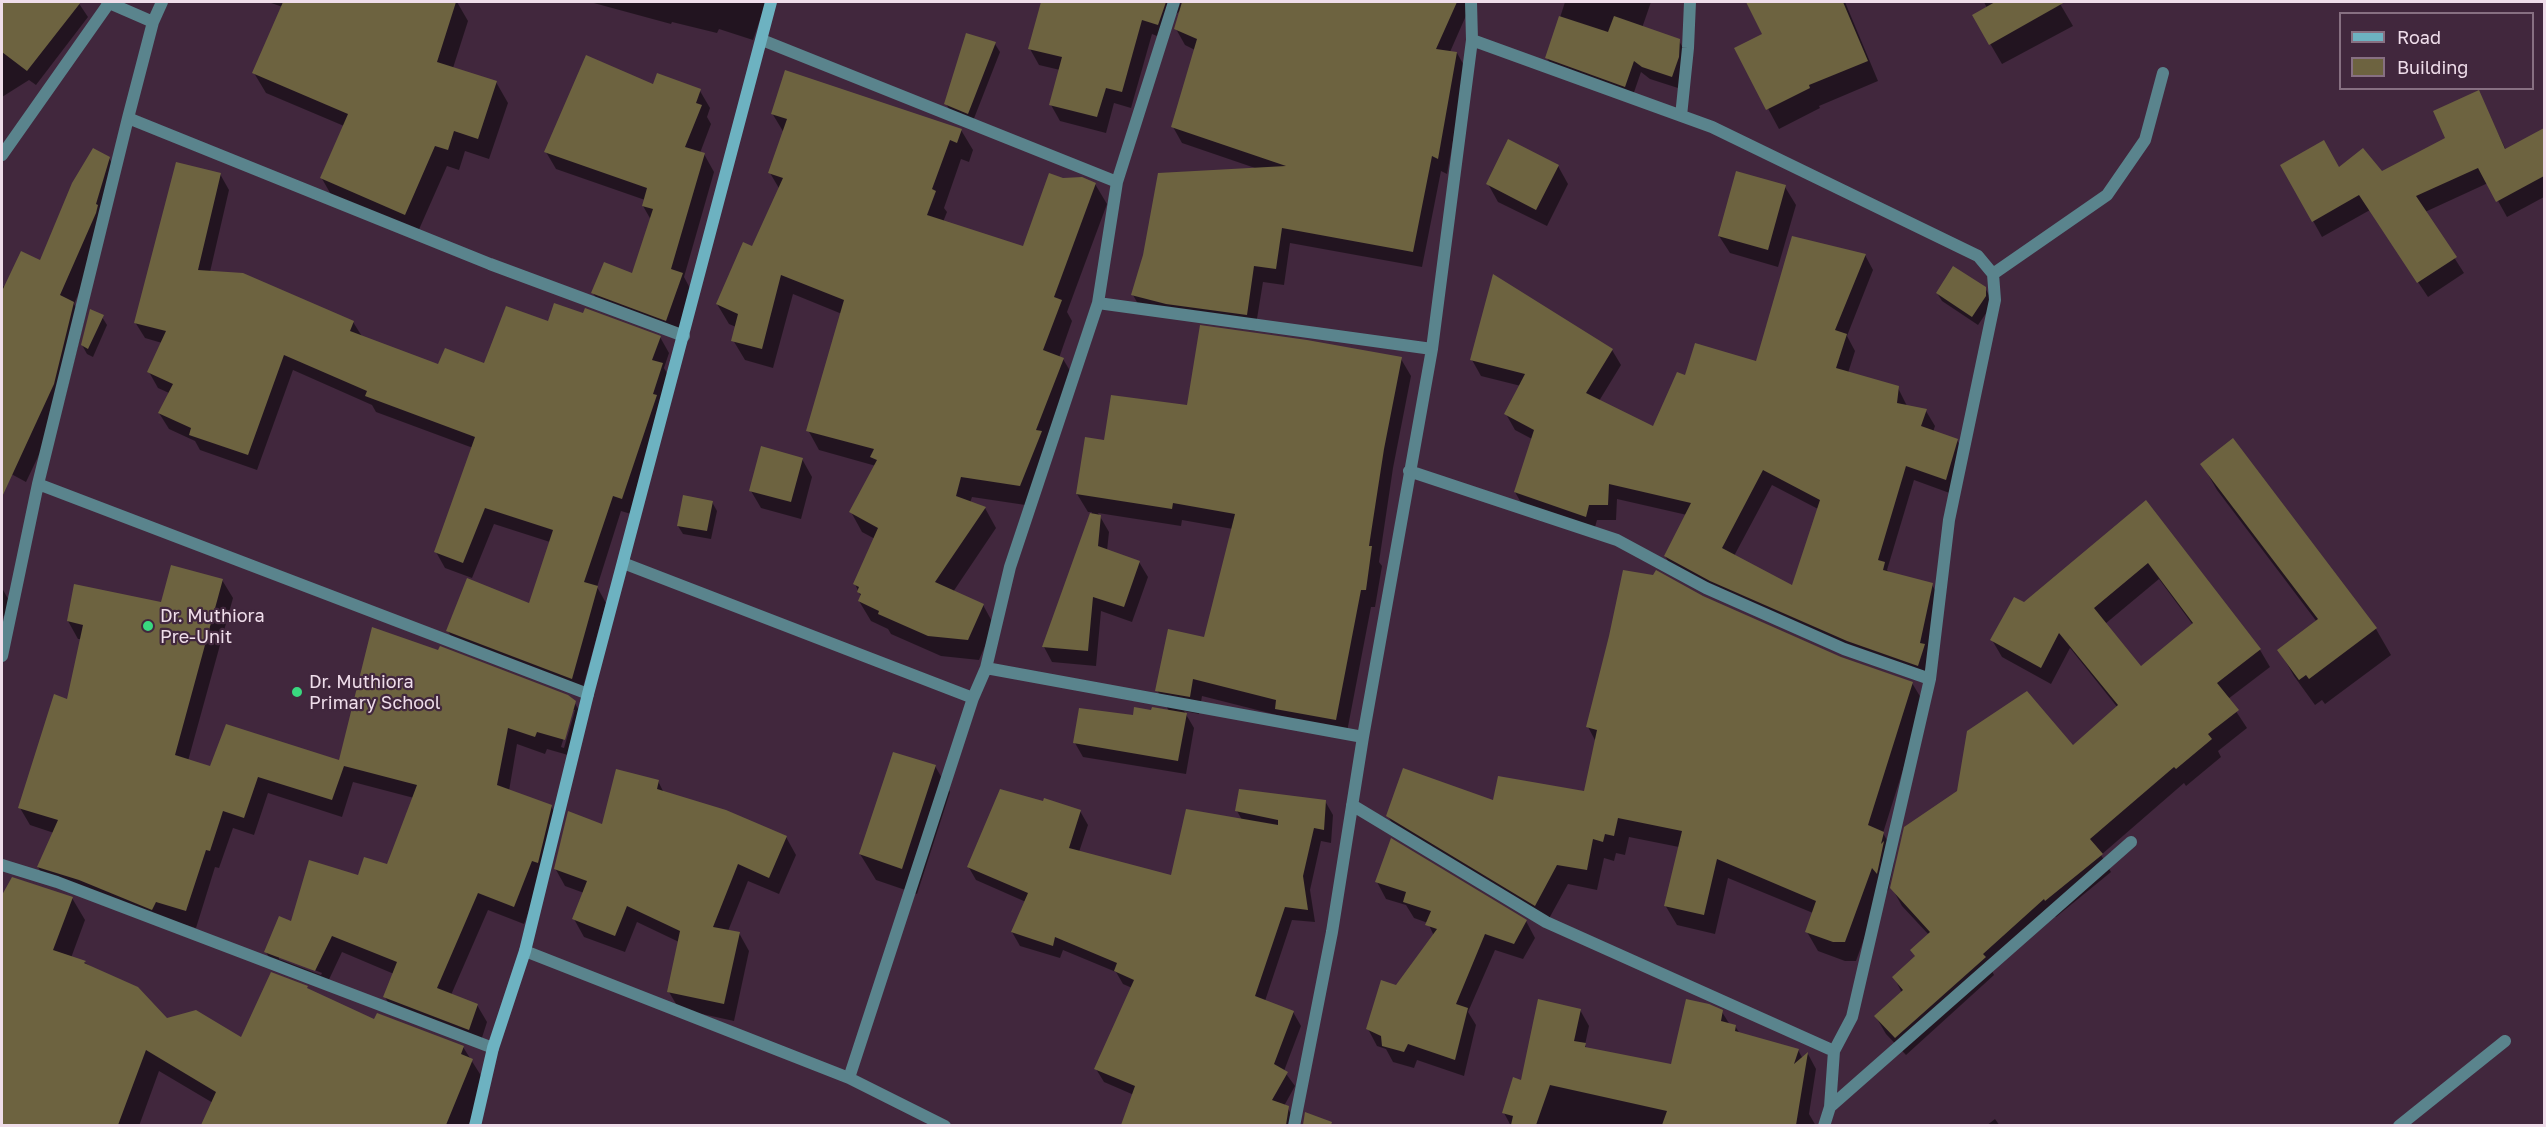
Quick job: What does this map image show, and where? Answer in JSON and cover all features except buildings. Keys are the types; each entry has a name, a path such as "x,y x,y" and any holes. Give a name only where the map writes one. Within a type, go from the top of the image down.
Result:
{"main road":[{"path":"475,1125 494,1048 525,951 588,694 771,2"}],"street":[{"path":"2,154 108,2 153,22"},
{"path":"2,656 38,484 110,200 128,118 153,22 162,2"},
{"path":"849,1078 973,698 986,668 1010,567 1098,303 1117,182 1174,2"},
{"path":"1294,1125 1332,932 1363,737 1432,349 1472,40 1471,2"},
{"path":"1681,116 1690,2"},
{"path":"762,40 1117,182"},
{"path":"1472,40 1712,127 1978,256 1993,274 1995,300 1949,520 1930,678 1852,1017 1834,1051 1830,1107 1824,1125"},
{"path":"1993,274 2107,195 2145,140 2163,74"},
{"path":"128,118 490,264 684,336"},
{"path":"1098,303 1432,349"},
{"path":"1409,471 1617,540 1727,598 1844,649 1930,678"},
{"path":"38,484 588,694"},
{"path":"623,563 973,698"},
{"path":"986,668 1363,737"},
{"path":"1352,805 1546,922 1834,1051"},
{"path":"1830,1107 2131,842"},
{"path":"2,865 57,882 494,1048"},
{"path":"525,951 849,1078 945,1125"},
{"path":"2398,1125 2505,1041"}],"place":[{"name":"Dr. Muthiora Pre-Unit","path":"148,626"},
{"name":"Dr. Muthiora Primary School","path":"297,692"}]}
